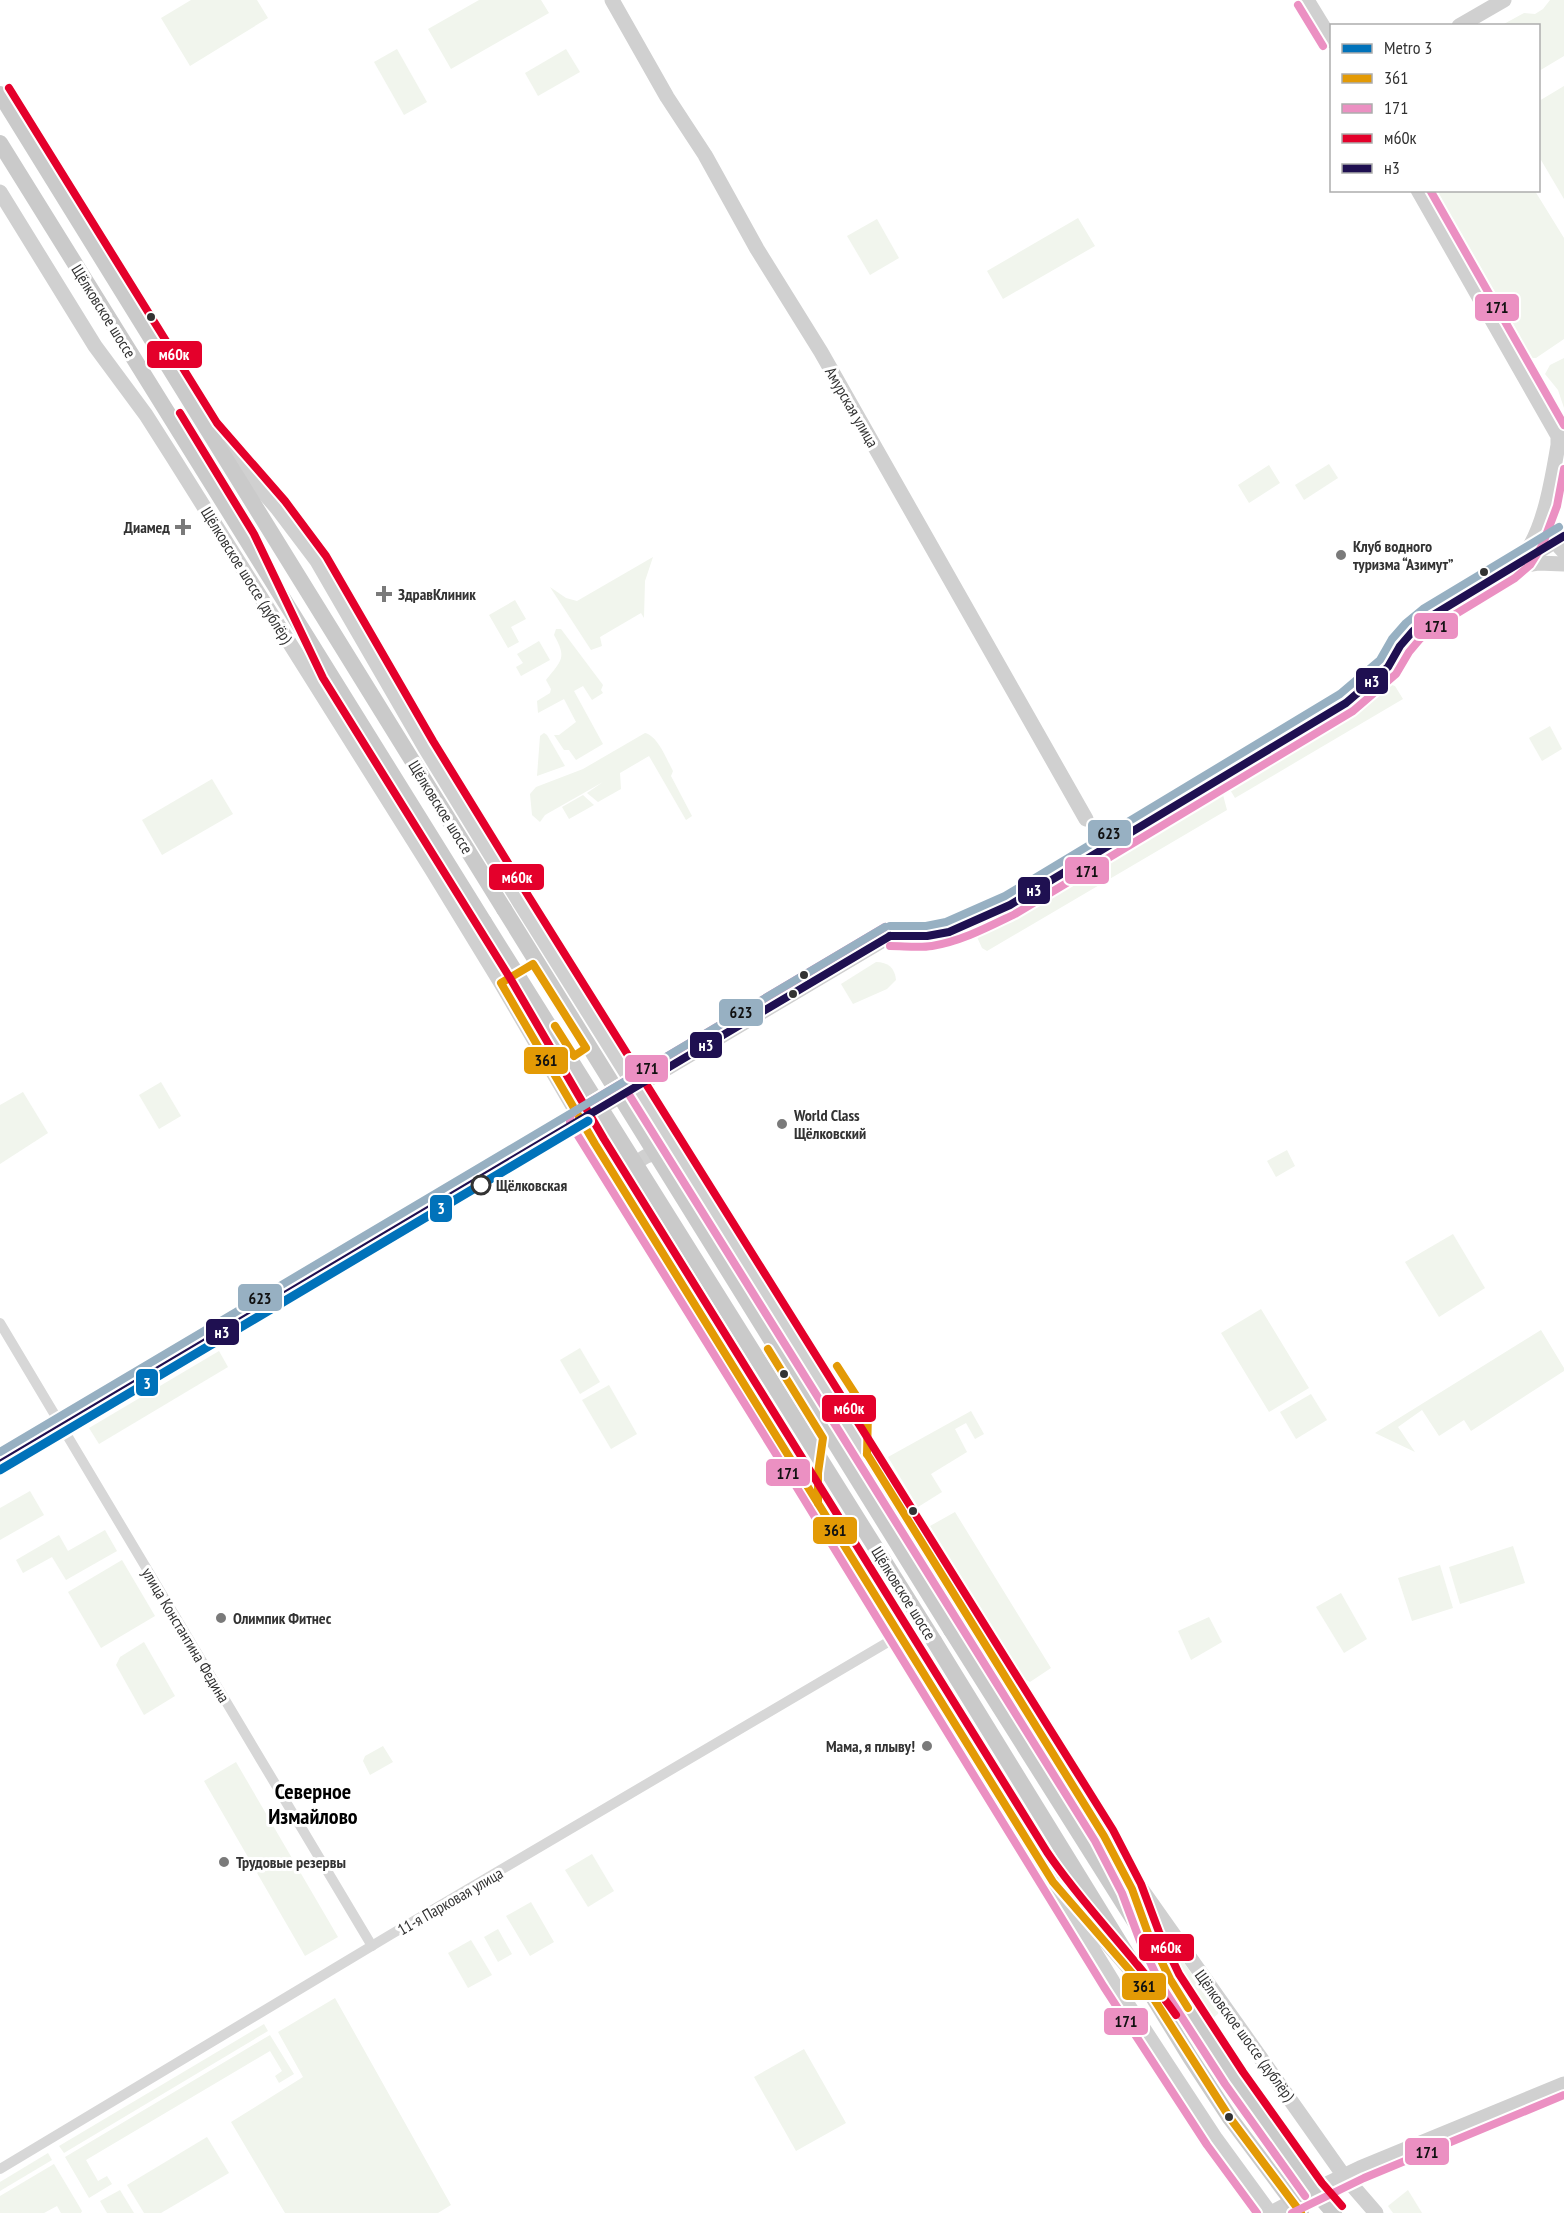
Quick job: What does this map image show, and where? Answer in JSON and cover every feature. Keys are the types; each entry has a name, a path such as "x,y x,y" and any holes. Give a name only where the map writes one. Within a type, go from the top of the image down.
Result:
{"main road":[{"name":"Амурская улица","path":"612,0 667,96 705,155 757,249 821,352 1086,819"},
{"path":"1308,0 1330,38"},
{"path":"1462,24 1504,0"},
{"name":"Щёлковское шоссе","path":"0,94 951,1630 1170,1979 1234,2078 1314,2190 1334,2213"},
{"name":"Щёлковское шоссе","path":"0,143 934,1641 1152,1996 1230,2118 1296,2207"},
{"name":"Щёлковское шоссе (дублёр)","path":"0,192 95,346 146,414 432,870 501,983 580,1120 1170,2072 1242,2177 1271,2213"},
{"path":"0,1464 890,936 929,936 950,931 973,923 1030,893 1346,703 1381,674 1413,631 1430,617 1509,570 1561,544 1549,528 1546,515 1560,433 1419,192"},
{"name":"Щёлковское шоссе (дублёр)","path":"209,429 277,508 317,561 483,844 1104,1836 1344,2176 1376,2213"},
{"path":"1509,570 1528,550 1555,480 1564,470"},
{"path":"246,538 314,683"},
{"path":"1509,570 1526,564 1564,564"},
{"path":"632,1204 630,1170 638,1160 658,1153 672,1157 686,1167"},
{"path":"1104,1836 1132,1889 1149,1936 1170,1979"},
{"path":"1053,1882 1152,1996"},
{"path":"1271,2213 1296,2207 1314,2190 1344,2176 1564,2084"}],"street":[{"name":"улица Константина Федина","path":"0,1323 372,1946"},
{"name":"11-я Парковая улица","path":"0,2169 372,1946 900,1635"}],"shaded area":[{"path":"191,0 257,0 268,18 190,66 161,18"},
{"path":"479,0 541,0 549,13 451,69 428,29"},
{"path":"1550,0 1564,0 1564,56 1540,70 1540,24 1504,24 1524,13 1535,14 1543,9"},
{"path":"397,49 427,102 404,115 374,62"},
{"path":"566,49 580,72 538,96 525,73"},
{"path":"1564,86 1564,199 1540,160 1540,100"},
{"path":"1438,192 1536,192 1564,238 1564,339 1536,358 1531,358 1521,346 1520,336"},
{"path":"1078,218 1095,246 1003,299 987,271"},
{"path":"877,219 899,258 870,275 847,236"},
{"path":"1564,358 1564,408 1558,390 1545,374 1550,365"},
{"path":"1329,464 1338,478 1304,500 1295,485"},
{"path":"1269,465 1280,483 1249,503 1238,485"},
{"path":"653,557 645,581 644,618 641,613 600,637 602,646 591,650 550,587 566,598 577,601"},
{"path":"515,600 526,619 511,627 519,642 508,648 489,615"},
{"path":"556,629 561,629 603,685 601,690 603,693 592,700 583,686 574,691 603,744 576,760 569,750 564,750 554,735 559,735 576,722 564,699 538,713 537,701 550,693 551,689 546,680 561,659 560,649 554,635"},
{"path":"539,641 550,660 521,676 516,667 523,663 517,654"},
{"path":"1380,684 1395,686 1403,699 1235,798 1228,784 1232,779"},
{"path":"1550,726 1562,749 1542,761 1529,738"},
{"path":"544,733 565,766 537,776 540,736"},
{"path":"645,733 650,735 662,749 673,771 671,776 692,816 686,820 649,756 620,773 621,789 598,802 587,793 603,782 545,815 540,822 532,815 530,794 536,787 583,769"},
{"path":"212,779 233,814 162,855 142,820"},
{"path":"1209,792 1223,795 1227,810 987,951 982,948 977,937 981,928 1009,915"},
{"path":"583,795 594,805 569,819 562,807"},
{"path":"876,962 890,966 896,980 887,989 853,1004 841,984"},
{"path":"161,1082 181,1116 159,1129 139,1095"},
{"path":"23,1092 48,1133 0,1164 0,1105"},
{"path":"1287,1150 1295,1166 1276,1177 1267,1161"},
{"path":"1453,1234 1485,1288 1439,1317 1405,1262"},
{"path":"1261,1309 1309,1388 1269,1412 1221,1333"},
{"path":"1541,1330 1564,1371 1471,1431 1464,1420 1439,1436 1422,1410 1398,1427 1415,1452 1375,1433"},
{"path":"580,1348 600,1382 580,1394 560,1360"},
{"path":"219,1351 228,1367 99,1444 89,1428"},
{"path":"609,1385 637,1434 611,1449 582,1400"},
{"path":"1311,1394 1327,1420 1296,1439 1280,1412"},
{"path":"971,1411 984,1434 975,1439 966,1423 955,1429 967,1452 931,1474 942,1492 918,1507 888,1457"},
{"path":"30,1491 44,1515 0,1540 0,1508"},
{"path":"955,1512 1051,1668 1030,1682 1026,1680 930,1526"},
{"path":"105,1530 117,1551 66,1580 52,1557 23,1573 16,1560 59,1535 68,1551"},
{"path":"1513,1546 1525,1583 1460,1604 1449,1567"},
{"path":"122,1560 155,1616 101,1648 68,1592"},
{"path":"1440,1565 1453,1608 1412,1621 1398,1578"},
{"path":"1341,1593 1367,1639 1344,1653 1316,1607"},
{"path":"1209,1617 1222,1642 1191,1660 1178,1631"},
{"path":"144,1642 175,1696 144,1715 116,1665 120,1657"},
{"path":"383,1746 393,1762 370,1775 363,1761 365,1756"},
{"path":"236,1762 338,1937 305,1956 204,1781"},
{"path":"592,1854 614,1891 588,1907 565,1870"},
{"path":"531,1902 554,1942 530,1956 506,1916"},
{"path":"498,1929 512,1954 498,1962 484,1937"},
{"path":"1161,1930 1219,2013 1213,2018 1192,1992 1157,1935 1155,1931"},
{"path":"471,1940 492,1975 468,1988 448,1953"},
{"path":"335,1998 451,2205 438,2213 285,2213 231,2122 303,2077 278,2032"},
{"path":"264,2024 268,2031 64,2153 59,2146"},
{"path":"270,2035 294,2074 279,2083 275,2076 282,2071 270,2051 86,2160 98,2181 107,2176 112,2184 89,2198 65,2157"},
{"path":"804,2049 846,2123 796,2151 754,2077"},
{"path":"207,2137 229,2173 161,2213 144,2213 127,2185"},
{"path":"48,2153 52,2160 0,2191 0,2182"},
{"path":"54,2164 82,2211 81,2213 61,2213 57,2206 44,2213 0,2213 0,2196"},
{"path":"120,2190 134,2213 107,2213 100,2201"},
{"path":"1408,2190 1422,2213 1393,2213 1388,2206"}],"metro line":[{"name":"3","path":"0,1470 588,1121"}],"transit line":[{"name":"171","path":"1298,5 1323,46"},
{"name":"м60к","path":"9,88 217,423 285,501 326,556 433,741 529,897 1113,1830 1141,1884 1159,1932 1179,1974 1243,2072 1322,2183 1342,2206"},
{"name":"171","path":"1431,192 1564,425"},
{"name":"м60к","path":"180,413 254,534 323,678 510,978 604,1139 1047,1852 1176,2015"},
{"name":"171","path":"890,946 922,947 943,944 975,933 1015,914 1353,711 1396,674 1420,639 1436,626 1515,578 1530,565 1542,546 1557,506 1564,469"},
{"name":"623","path":"890,926 926,926 946,922 1005,896 1340,694 1380,660 1392,639 1423,609 1559,527"},
{"name":"н3","path":"890,936 927,936 949,932 1010,905 1346,703 1388,667 1400,646 1430,617 1564,536"},
{"name":"171","path":"885,927 575,1111 570,1116 570,1123 1104,1987 1207,2145 1257,2213"},
{"name":"623","path":"0,1452 885,927"},
{"name":"н3","path":"0,1464 890,936"},
{"name":"361","path":"555,1026 574,1056 586,1048 533,964 501,983 595,1144 1053,1882 1152,1996 1230,2118 1301,2213"},
{"name":"171","path":"628,1093 1095,1841 1122,1893 1140,1941 1161,1985 1225,2084 1305,2196"},
{"name":"361","path":"768,1349 823,1438 818,1473 818,1503"},
{"name":"361","path":"837,1366 868,1414 867,1454"},
{"name":"361","path":"867,1454 1104,1836 1132,1889 1149,1936 1170,1979 1188,2008"},
{"name":"171","path":"1292,2213 1364,2178 1564,2095"}],"place":[{"name":"Диамед","path":"183,527"},
{"name":"Клуб водного туризма “Азимут”","path":"1341,555"},
{"name":"ЗдравКлиник","path":"384,594"},
{"name":"World Class Щёлковский","path":"782,1124"},
{"name":"Щёлковская","path":"481,1185"},
{"name":"Олимпик Фитнес","path":"221,1618"},
{"name":"Мама, я плыву!","path":"927,1746"},
{"name":"Трудовые резервы","path":"224,1862"}],"district":[{"name":"Северное Измайлово","path":"313,1804"}]}
